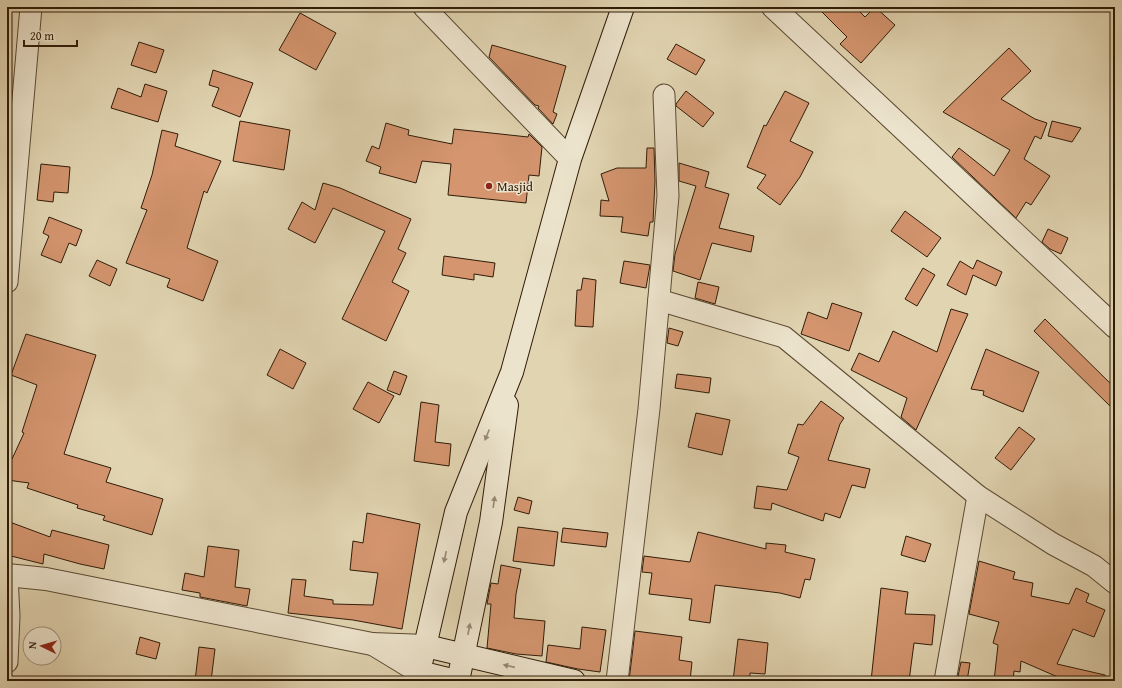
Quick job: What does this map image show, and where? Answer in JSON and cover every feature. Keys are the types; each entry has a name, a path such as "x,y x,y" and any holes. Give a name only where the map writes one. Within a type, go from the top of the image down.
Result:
{"main road":[{"path":"418,676 456,512 512,372 570,159 623,7"},
{"path":"779,9 1115,327"},
{"path":"372,644 418,676 457,681 464,655 491,522 512,372"},
{"path":"7,575 46,579 372,644 426,646 574,681"}],"street":[{"path":"7,282 31,7"},
{"path":"424,7 570,159"},
{"path":"617,681 649,409 668,196 664,95"},
{"path":"659,300 784,337 978,496 1053,544 1094,566 1115,583"},
{"path":"944,681 978,496"},
{"path":"7,575 9,616 7,662"}],"building":[{"path":"817,7 855,7 865,17 875,7 895,25 861,63 840,44 847,37"},
{"path":"300,13 336,33 316,70 279,50"},
{"path":"139,42 164,50 156,73 131,65"},
{"path":"676,44 705,60 696,75 667,59"},
{"path":"492,45 566,66 553,112 557,114 553,124 538,108 539,106 535,105 489,57"},
{"path":"1009,48 1031,71 1001,99 1035,119 1047,123 1041,139 1035,136 1024,159 1050,176 1031,205 1026,202 1016,218 952,157 959,148 994,176 1010,150 943,112"},
{"path":"213,70 253,83 240,117 212,106 219,88 209,85"},
{"path":"145,84 167,91 158,122 111,108 118,88 141,97"},
{"path":"686,91 714,113 703,127 676,106"},
{"path":"785,91 809,103 790,141 813,152 800,177 780,205 757,188 766,175 747,167 764,125 766,126"},
{"path":"240,121 290,130 284,170 233,161"},
{"path":"1052,121 1081,128 1072,142 1048,136"},
{"path":"386,123 409,130 408,135 452,144 454,129 528,137 529,134 542,147 539,176 529,175 526,203 448,195 451,164 422,161 416,183 379,173 381,167 366,161 372,146 379,149"},
{"path":"162,130 178,134 175,146 221,161 207,193 204,191 187,248 218,261 203,301 167,287 170,279 126,263 147,210 141,208 152,175"},
{"path":"647,148 654,148 655,181 653,222 650,222 648,236 621,232 623,217 600,216 601,200 609,201 601,174 617,168 646,168"},
{"path":"679,163 709,172 705,187 729,194 719,228 754,236 751,252 712,243 700,280 673,271 675,254 696,186 679,181"},
{"path":"41,164 70,167 68,193 54,192 53,202 37,200"},
{"path":"323,183 340,188 411,219 398,249 406,253 392,282 409,291 386,341 342,319 385,231 333,208 315,243 288,229 302,202 315,210"},
{"path":"905,211 941,238 927,257 891,231"},
{"path":"49,217 82,230 76,246 69,243 61,263 41,255 49,236 43,233"},
{"path":"1048,229 1068,238 1061,254 1050,249 1042,242"},
{"path":"444,256 495,263 493,277 474,274 474,280 442,275"},
{"path":"97,260 117,269 110,286 89,276"},
{"path":"977,260 1002,272 996,286 973,275 966,295 947,285 960,261 973,269"},
{"path":"624,261 650,265 646,288 620,283"},
{"path":"923,268 935,275 917,306 905,299"},
{"path":"583,278 596,280 593,327 575,326 577,290 581,290"},
{"path":"698,282 719,287 715,304 695,298"},
{"path":"832,303 862,313 849,351 801,334 808,312 827,319"},
{"path":"951,309 968,314 916,430 901,417 907,398 851,370 859,353 879,362 893,331 937,352"},
{"path":"1045,319 1115,388 1115,411 1034,331"},
{"path":"669,328 683,332 678,346 667,343"},
{"path":"26,334 96,355 64,454 111,468 106,482 163,499 152,535 103,520 105,516 77,508 78,505 27,488 29,483 7,480 7,459 12,459 24,433 22,432 37,385 11,375"},
{"path":"280,349 306,363 293,389 267,375"},
{"path":"986,349 1039,372 1023,412 983,395 984,391 971,389"},
{"path":"394,371 407,376 400,395 387,390"},
{"path":"677,374 711,378 709,393 675,388"},
{"path":"368,382 394,396 379,423 353,409"},
{"path":"821,401 844,418 840,424 828,460 870,469 865,488 852,485 840,518 825,513 823,521 772,503 771,510 754,508 757,486 787,490 799,457 788,453 798,424 803,425"},
{"path":"421,402 439,405 435,442 451,444 449,466 414,461"},
{"path":"696,413 730,420 722,455 688,447"},
{"path":"1019,427 1035,439 1011,470 995,458"},
{"path":"518,497 532,501 529,514 514,510"},
{"path":"367,513 420,524 402,629 353,620 288,613 292,579 306,580 304,596 333,600 333,604 373,605 378,573 350,570 353,541 363,543"},
{"path":"7,521 50,537 52,530 109,545 104,569 44,554 43,564 7,555"},
{"path":"518,527 558,532 554,566 513,561"},
{"path":"563,528 608,533 606,547 561,542"},
{"path":"698,532 766,549 766,543 786,545 785,552 815,559 810,580 805,579 800,598 780,593 715,585 710,623 689,620 692,599 649,594 652,573 642,572 644,556 690,562"},
{"path":"906,536 931,544 925,562 901,555"},
{"path":"208,546 239,550 235,587 250,589 247,606 200,597 200,593 182,590 185,573 204,577"},
{"path":"979,561 1015,572 1013,579 1033,583 1031,596 1069,604 1076,588 1089,594 1086,602 1105,610 1094,637 1073,629 1057,664 1105,675 1105,681 1067,681 1021,661 1020,672 1014,671 1013,681 994,681 998,645 993,643 999,622 969,614"},
{"path":"501,565 521,569 516,594 514,618 545,621 542,656 516,654 487,648 491,604 487,604 491,583 498,584"},
{"path":"881,588 908,592 905,614 935,615 932,645 914,643 909,681 871,681"},
{"path":"582,627 606,630 600,672 546,662 548,645 580,649"},
{"path":"635,631 682,637 679,660 692,662 690,681 629,681"},
{"path":"140,637 160,643 156,659 136,654"},
{"path":"738,639 768,643 765,674 750,673 750,681 733,681"},
{"path":"199,647 215,649 211,681 195,681"},
{"path":"961,662 970,663 967,681 957,681"}],"place":[{"name":"Masjid","path":"489,186"}]}
